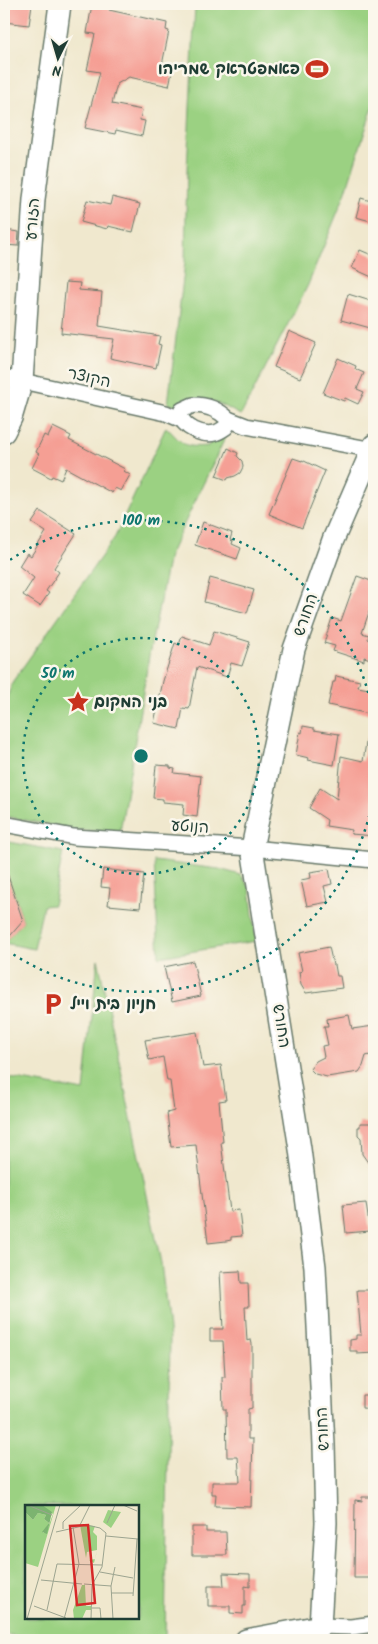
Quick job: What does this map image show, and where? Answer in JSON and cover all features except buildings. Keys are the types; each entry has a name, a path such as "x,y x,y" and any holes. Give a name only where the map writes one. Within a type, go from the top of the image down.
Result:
{"street":[{"name":"הזורע","path":"4,432 11,418 13,379 34,199 60,4"},
{"name":"הקוצר","path":"13,379 166,413 182,415 193,405 201,405 217,409 227,423"},
{"path":"182,415 191,428 206,433 214,433 227,423 374,449"},
{"name":"החורש","path":"320,1626 326,1523 315,1267 300,1149 252,848 294,650 333,540 374,449"},
{"name":"הנוטע","path":"4,824 74,836 252,848 374,860"},
{"path":"246,1640 320,1626 351,1627 374,1624"}],"green space":[{"path":"195,4 374,4 374,103 345,194 308,285 241,415 223,405 210,402 179,405 168,404 185,262 187,170"},
{"path":"166,427 184,444 193,446 208,446 213,439 226,436 169,556 149,656 120,832 76,830 4,816 4,706 13,681 115,537"},
{"path":"4,841 63,852 53,905 43,906 34,949 4,943 23,921 14,893 4,891"},
{"path":"154,861 219,869 241,875 250,888 256,941 159,957"},
{"path":"98,959 161,1263 170,1338 165,1640 40,1640 4,1634 4,1077 84,1091"}],"place":[{"name":"פאמפטראק שמריהו","path":"317,69"},
{"name":"בני המקום","path":"78,702"},
{"name":"חניון בית וייל","path":"53,1004"}]}
